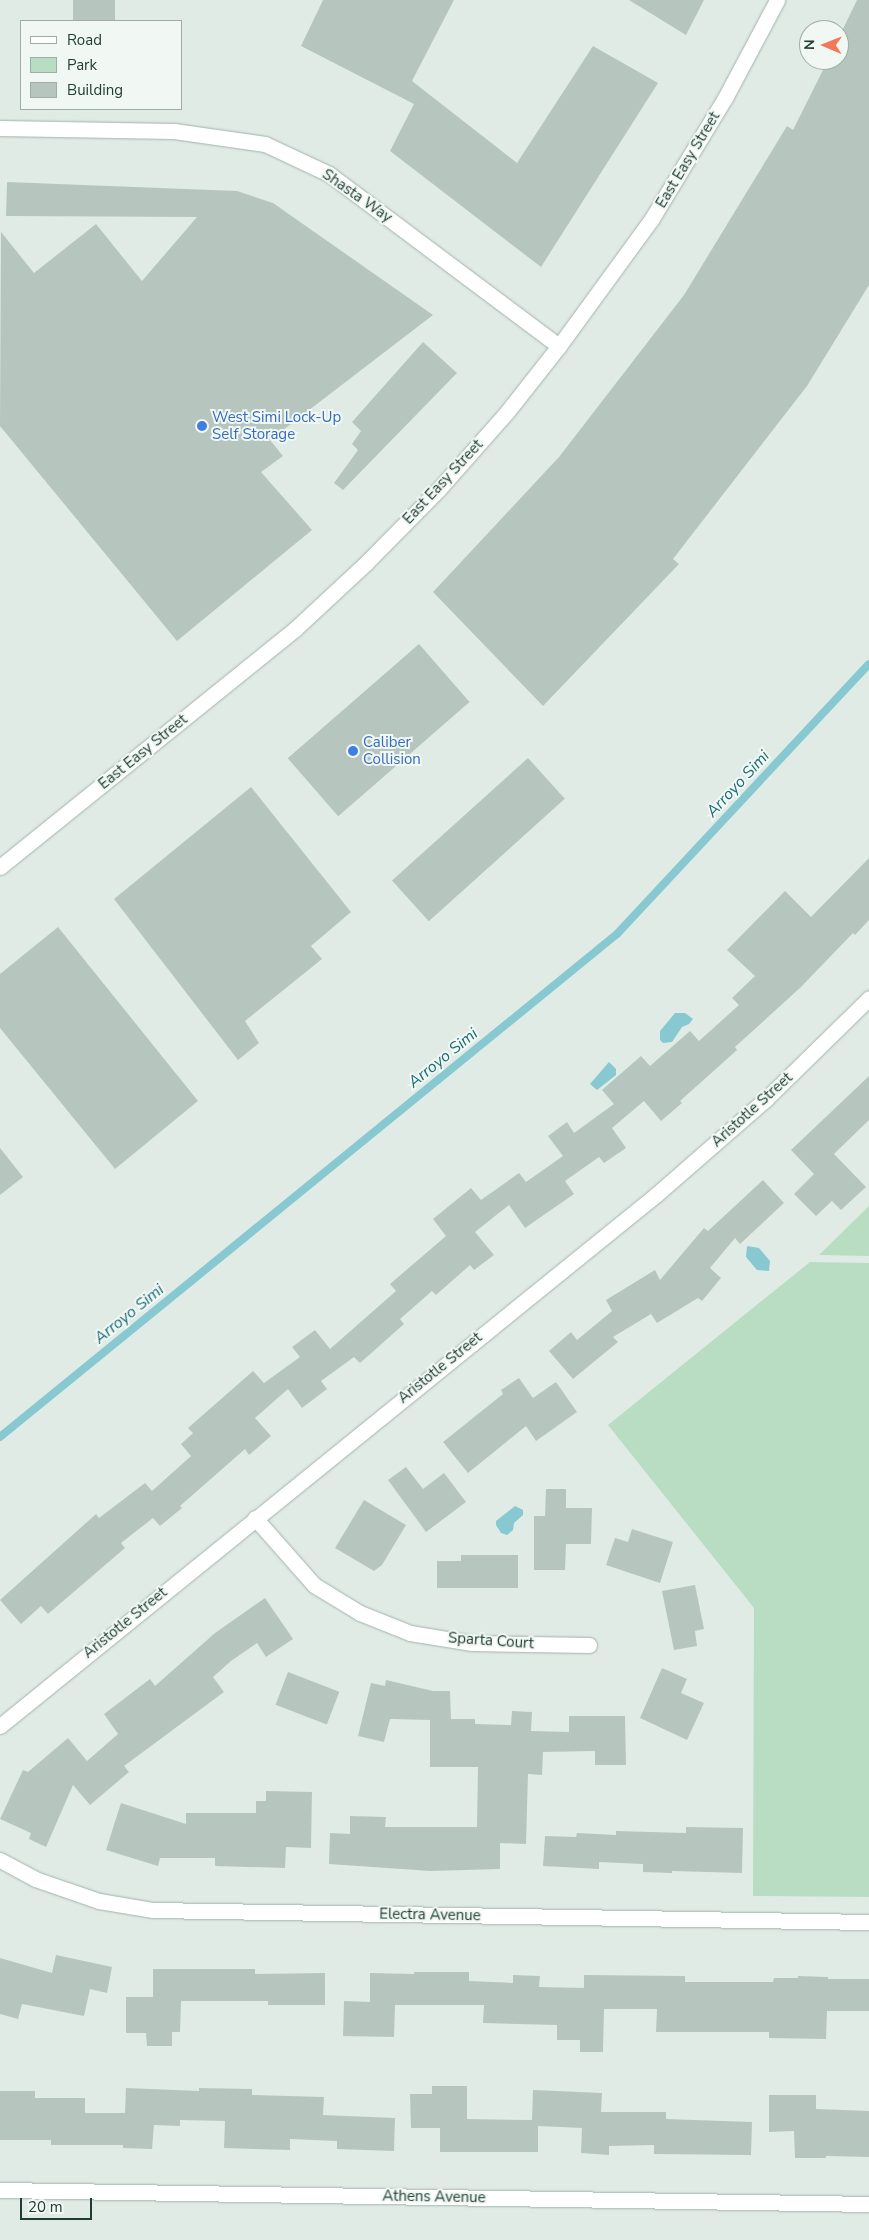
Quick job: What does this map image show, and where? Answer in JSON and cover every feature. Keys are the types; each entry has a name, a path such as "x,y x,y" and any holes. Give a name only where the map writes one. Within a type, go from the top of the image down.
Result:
{"street":[{"name":"East Easy Street","path":"0,867 295,629 366,563 438,490 507,412 559,346 651,220 726,98 777,0"},
{"name":"Shasta Way","path":"0,128 174,131 265,144 329,174 559,346"},
{"name":"Aristotle Street","path":"0,1726 657,1194 766,1099 869,998"},
{"name":"Sparta Court","path":"255,1518 314,1585 360,1613 410,1633 472,1643 589,1645"},
{"name":"Electra Avenue","path":"0,1860 35,1879 99,1901 153,1910 869,1922"},
{"name":"Athens Avenue","path":"0,2190 869,2204"}],"green space":[{"path":"869,1206 869,1256 819,1255"},
{"path":"810,1262 869,1263 869,1897 753,1896 754,1608 608,1425"}],"water":[{"path":"675,1013 685,1013 693,1019 689,1024 682,1027 672,1042 663,1043 660,1040 660,1031"},
{"path":"609,1062 616,1069 616,1075 597,1090 590,1084"},
{"path":"747,1246 759,1248 770,1261 769,1271 757,1270 746,1257"},
{"path":"515,1506 523,1510 523,1515 514,1523 513,1530 507,1535 501,1533 496,1525 496,1521"}],"building":[{"path":"73,0 115,0 115,20 73,20"},
{"path":"323,0 454,0 412,81 517,163 593,46 658,83 541,267 390,151 414,104 301,46"},
{"path":"629,0 704,0 686,35"},
{"path":"857,0 869,0 869,285 807,386 673,559 679,564 543,706 433,592 559,457 684,295 787,126 793,130 823,70 849,70 849,20 847,20"},
{"path":"7,182 237,191 273,203 433,315 270,440 283,456 261,472 312,530 177,641 0,426 1,232 34,273 96,224 142,281 197,217 6,216"},
{"path":"423,342 457,373 343,490 334,483 358,450 352,444 361,431 352,422"},
{"path":"419,644 470,702 338,816 288,758"},
{"path":"528,758 565,799 429,921 392,880"},
{"path":"251,787 351,912 311,946 322,959 245,1021 259,1043 238,1060 114,899"},
{"path":"869,858 869,920 855,935 853,933 801,987 735,1047 737,1050 680,1101 682,1103 661,1121 644,1101 612,1128 626,1148 604,1163 599,1157 565,1181 574,1194 525,1228 509,1205 475,1232 494,1255 474,1270 470,1265 436,1295 432,1291 400,1319 404,1324 360,1363 354,1357 321,1381 327,1389 302,1408 288,1389 255,1418 271,1436 249,1455 245,1449 160,1526 153,1518 121,1543 125,1548 48,1614 41,1606 21,1624 0,1600 96,1514 99,1518 145,1483 152,1491 191,1456 181,1444 193,1433 188,1428 253,1371 264,1383 300,1357 292,1347 315,1330 330,1349 396,1291 390,1284 446,1236 433,1219 471,1188 481,1200 519,1173 526,1182 563,1156 548,1136 567,1122 574,1133 614,1104 602,1090 641,1056 650,1066 690,1031 699,1041 739,1005 732,998 755,976 727,950 785,891 811,917"},
{"path":"58,927 198,1101 115,1169 0,1028 0,974"},
{"path":"869,1076 869,1120 834,1154 866,1187 841,1210 832,1201 816,1216 794,1194 814,1174 791,1150"},
{"path":"0,1148 23,1177 0,1195"},
{"path":"763,1180 784,1203 740,1244 735,1238 710,1268 721,1278 702,1301 698,1298 657,1323 651,1314 613,1337 618,1342 573,1379 549,1351 571,1332 577,1340 612,1311 606,1300 655,1270 660,1280 704,1228 708,1231"},
{"path":"519,1378 533,1398 556,1382 577,1412 536,1441 526,1426 468,1473 443,1442 503,1394 501,1390"},
{"path":"406,1467 423,1489 444,1473 466,1502 426,1532 388,1480"},
{"path":"546,1489 566,1489 566,1508 592,1508 591,1544 566,1544 565,1570 534,1570 534,1516 545,1516"},
{"path":"364,1500 406,1525 382,1565 374,1571 335,1548"},
{"path":"632,1529 673,1542 660,1583 606,1565 615,1538 628,1542"},
{"path":"461,1555 518,1555 518,1588 437,1588 437,1561 461,1561"},
{"path":"695,1585 704,1629 695,1631 697,1646 674,1650 662,1591"},
{"path":"265,1598 293,1639 266,1657 257,1643 231,1661 213,1677 224,1692 124,1766 129,1772 90,1805 73,1785 46,1847 29,1839 31,1833 0,1819 23,1770 28,1772 68,1738 87,1761 118,1734 104,1714 150,1679 155,1686 215,1633"},
{"path":"662,1668 687,1679 681,1693 704,1703 687,1740 640,1718"},
{"path":"288,1672 339,1692 327,1724 275,1705"},
{"path":"386,1680 433,1691 450,1691 451,1719 475,1719 475,1724 511,1725 512,1711 532,1712 531,1731 569,1732 569,1716 625,1716 626,1765 595,1765 595,1751 543,1752 542,1775 528,1774 526,1844 500,1843 500,1869 430,1871 329,1864 330,1833 350,1834 350,1816 386,1817 385,1827 477,1827 478,1767 430,1767 430,1720 390,1719 384,1742 358,1736 371,1683 385,1686"},
{"path":"266,1791 312,1792 311,1848 286,1847 285,1868 215,1866 215,1858 160,1858 158,1866 106,1850 121,1803 186,1824 186,1813 256,1813 256,1801 266,1801"},
{"path":"686,1827 743,1828 742,1873 643,1872 643,1864 599,1862 599,1869 543,1866 545,1836 576,1837 577,1833 616,1835 616,1831 686,1833"},
{"path":"56,1955 112,1967 107,1993 90,1989 84,2016 22,2004 18,2019 0,2014 0,1958 52,1973"},
{"path":"153,1969 255,1969 255,1974 325,1973 325,2005 268,2005 268,2001 181,2001 180,2032 172,2032 172,2046 147,2046 146,2033 126,2033 126,1997 153,1997"},
{"path":"414,1972 469,1972 469,1981 513,1983 513,1975 540,1976 539,1987 584,1988 584,1975 685,1976 685,1982 773,1982 774,1978 798,1978 798,1976 828,1977 828,1979 869,1979 869,2011 827,2011 826,2039 769,2038 769,2032 656,2032 657,2009 604,2009 603,2052 580,2052 580,2040 557,2040 557,2025 483,2023 484,2005 395,2005 394,2037 343,2036 344,2001 370,2002 370,1973 414,1974"},
{"path":"432,2086 467,2086 467,2119 532,2120 533,2090 602,2093 601,2112 666,2112 666,2119 752,2122 751,2155 654,2154 654,2145 609,2146 609,2155 581,2153 582,2128 538,2126 538,2152 440,2152 440,2128 411,2128 410,2094 432,2094"},
{"path":"126,2088 199,2091 199,2088 252,2089 252,2095 324,2097 323,2115 395,2118 394,2151 337,2149 337,2141 290,2139 290,2150 224,2148 225,2121 180,2120 180,2126 154,2125 152,2149 123,2148 123,2145 51,2145 51,2140 0,2140 0,2091 35,2091 35,2098 85,2098 85,2113 125,2113"},
{"path":"769,2095 816,2095 816,2109 869,2111 869,2157 826,2156 826,2158 795,2158 794,2131 769,2132"}],"waterway":[{"name":"Arroyo Simi","path":"0,1437 617,934 869,664"}],"place":[{"name":"West Simi Lock-Up Self Storage","path":"202,426"},
{"name":"Caliber Collision","path":"353,751"}]}
